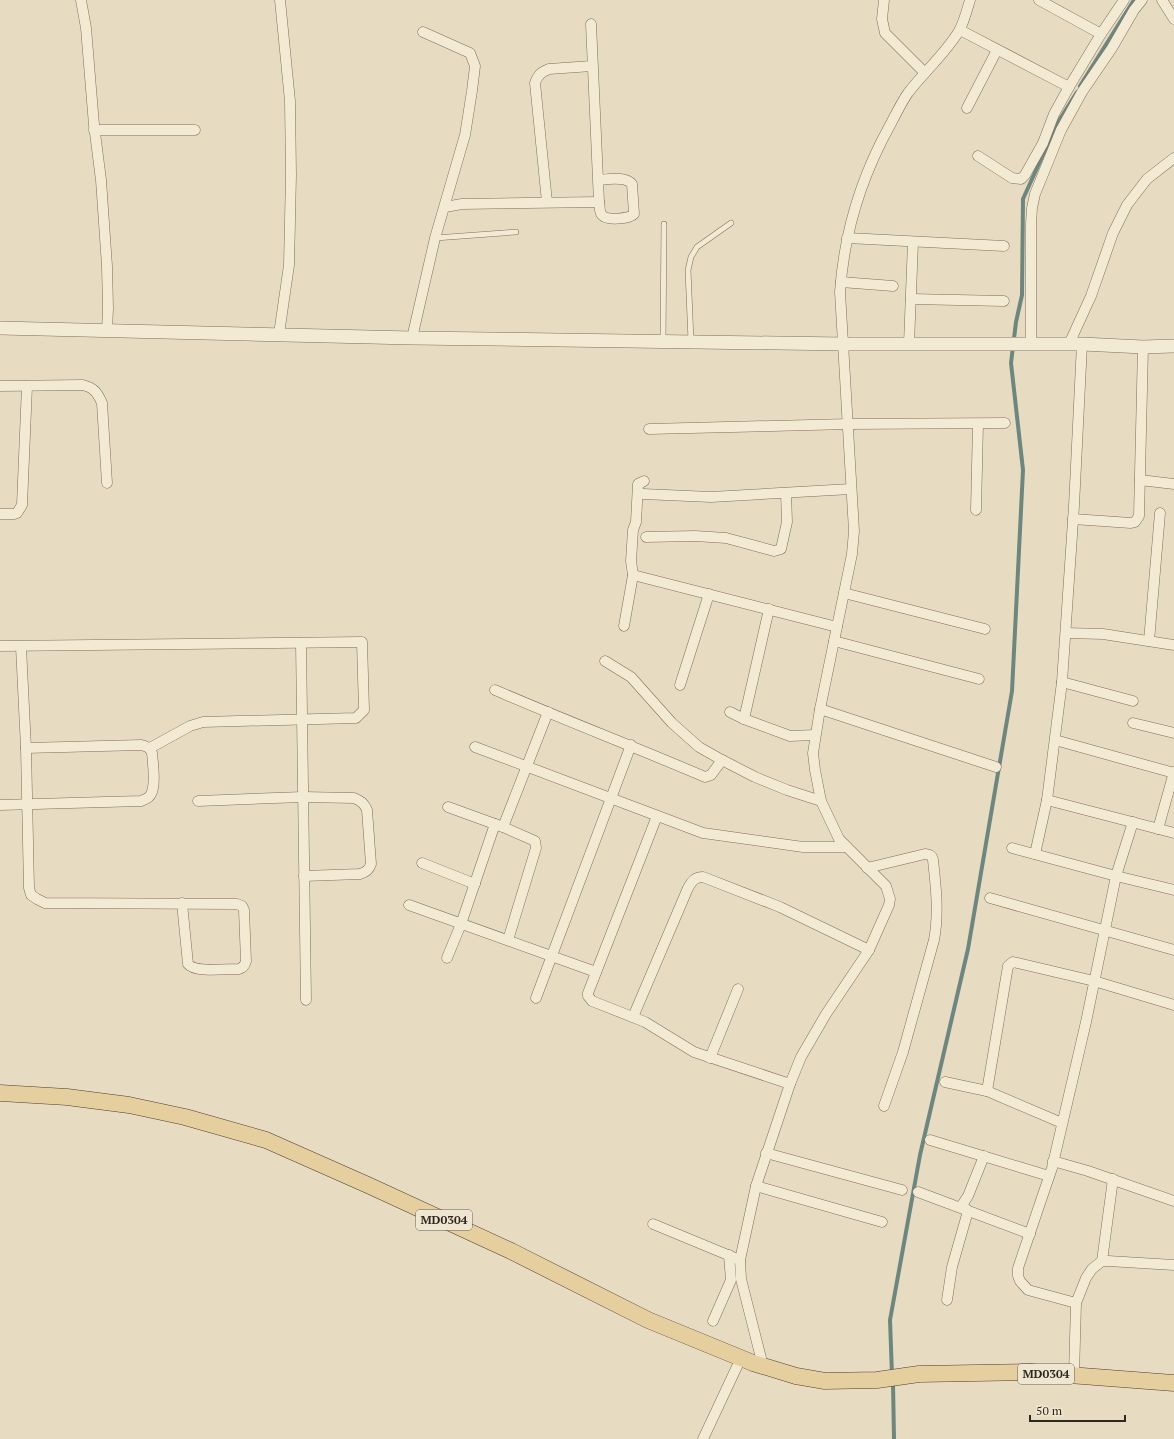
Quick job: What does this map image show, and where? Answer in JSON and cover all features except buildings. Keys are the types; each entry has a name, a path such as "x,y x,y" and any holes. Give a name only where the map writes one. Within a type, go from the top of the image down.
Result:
{"main road":[{"name":"MD0304","path":"0,1093 67,1097 129,1105 185,1117 266,1140 370,1186 511,1252 648,1320 741,1358 796,1376 825,1381 876,1380 919,1374 1030,1372 1174,1383"}],"street":[{"path":"81,0 86,28 94,130 101,180 107,266 107,331"},
{"path":"279,334 289,265 291,175 290,101 280,0"},
{"path":"884,0 882,19 885,33 925,73"},
{"path":"763,1366 741,1279 740,1260 756,1186 790,1084 801,1057 826,1014 869,950 889,905 890,898 886,886 839,839 821,801 813,753 820,709 852,554 854,531 849,424 840,292 842,262 846,238 862,184 876,150 908,94 947,49 960,30 970,0"},
{"path":"1039,0 1101,34"},
{"path":"978,156 1012,178 1022,179 1032,165 1043,143 1054,114 1069,87 1101,34 1124,0"},
{"path":"1019,344 1032,208 1035,194 1068,117 1082,92 1112,48 1134,10 1142,0"},
{"path":"1162,0 1174,19"},
{"path":"591,24 599,202 601,214 603,217 609,219 627,218 634,214 631,181 625,179 599,180"},
{"path":"960,30 1069,87"},
{"path":"412,338 435,238 465,135 475,66 470,53 423,32"},
{"path":"967,108 998,50"},
{"path":"547,202 535,84 538,76 549,69 592,66"},
{"path":"94,130 195,130"},
{"path":"1068,344 1091,296 1113,233 1127,205 1147,179 1174,158"},
{"path":"445,207 462,204 599,202"},
{"path":"846,238 1004,246"},
{"path":"909,344 913,242"},
{"path":"841,282 893,286"},
{"path":"911,299 1004,301"},
{"path":"0,328 412,338 663,342 1082,344 1143,347 1174,346"},
{"path":"1034,854 1047,800 1062,682 1073,519 1082,344"},
{"path":"1073,519 1131,523 1135,522 1139,516 1143,347"},
{"path":"0,386 83,385 92,388 98,394 102,403 107,483"},
{"path":"0,514 18,513 22,506 27,386"},
{"path":"649,430 849,424 1005,423"},
{"path":"976,510 978,424"},
{"path":"1140,480 1174,484"},
{"path":"624,626 632,575 631,561 633,530 636,522 638,484 644,481"},
{"path":"643,494 711,497 851,489"},
{"path":"646,537 695,536 726,538 774,551 781,549 787,522 786,493"},
{"path":"1149,641 1160,513"},
{"path":"632,575 837,627"},
{"path":"844,593 985,629"},
{"path":"680,685 709,594"},
{"path":"744,719 769,609"},
{"path":"1066,633 1103,634 1174,645"},
{"path":"834,641 979,679"},
{"path":"0,646 21,647 362,642 364,710 356,718 196,723 150,748 142,745 26,748"},
{"path":"300,643 306,1000"},
{"path":"21,647 28,804 29,888 32,895 37,900 45,903 84,904 182,903 237,904 242,906 244,910 246,960 245,965 242,968 196,969 188,964 182,903"},
{"path":"605,660 631,678 672,723 699,747 722,760 787,790 821,801"},
{"path":"1062,682 1133,701"},
{"path":"495,690 631,745 705,777 711,775 722,760"},
{"path":"820,709 996,767"},
{"path":"447,958 499,825 527,766 548,712"},
{"path":"730,712 744,719 790,736 815,735"},
{"path":"1133,723 1174,733"},
{"path":"1055,740 1174,773 1158,829"},
{"path":"536,998 631,745"},
{"path":"475,747 703,833 803,847 847,847"},
{"path":"0,805 141,801 148,799 154,787 152,753 150,748"},
{"path":"198,801 303,797 354,798 365,805 370,864 366,873 304,876"},
{"path":"1047,800 1174,833"},
{"path":"448,807 499,825 532,838 535,841 536,848 508,940"},
{"path":"656,816 588,993 589,999 633,1017 694,1052 790,1084"},
{"path":"1076,1303 1028,1290 1023,1286 1018,1276 1018,1268 1053,1161 1086,1022 1116,876 1133,822"},
{"path":"1012,848 1174,890"},
{"path":"867,868 925,854 929,855 933,860 937,901 937,924 932,947 903,1052 884,1106"},
{"path":"422,863 475,884"},
{"path":"633,1017 688,888 693,880 698,877 703,877 780,907 869,950"},
{"path":"990,898 1174,950"},
{"path":"409,905 596,972"},
{"path":"987,1091 1008,966 1010,963 1018,962 1094,981 1174,1005"},
{"path":"710,1058 738,988"},
{"path":"945,1082 987,1091 1062,1123"},
{"path":"930,1140 1049,1176"},
{"path":"766,1153 902,1190"},
{"path":"968,1211 962,1205 968,1196 984,1156"},
{"path":"1053,1161 1113,1179 1174,1201"},
{"path":"1102,1261 1113,1179"},
{"path":"756,1186 882,1222"},
{"path":"918,1192 1030,1234"},
{"path":"947,1300 952,1267 968,1211"},
{"path":"653,1224 740,1260"},
{"path":"713,1321 731,1280 729,1255"},
{"path":"1074,1376 1076,1303 1086,1278 1097,1264 1102,1261 1108,1261 1174,1265"},
{"path":"703,1439 741,1358"}],"lane":[{"path":"691,342 688,270 691,257 697,247 731,223"},
{"path":"663,342 664,224"},
{"path":"435,238 516,232"}],"waterway":[{"path":"1080,86 1134,0"},
{"path":"892,1375 890,1320 920,1155 968,949 1012,691 1023,470 1011,363 1016,322 1022,295 1023,199 1057,124 1077,92"},
{"path":"893,1382 894,1439"}]}
